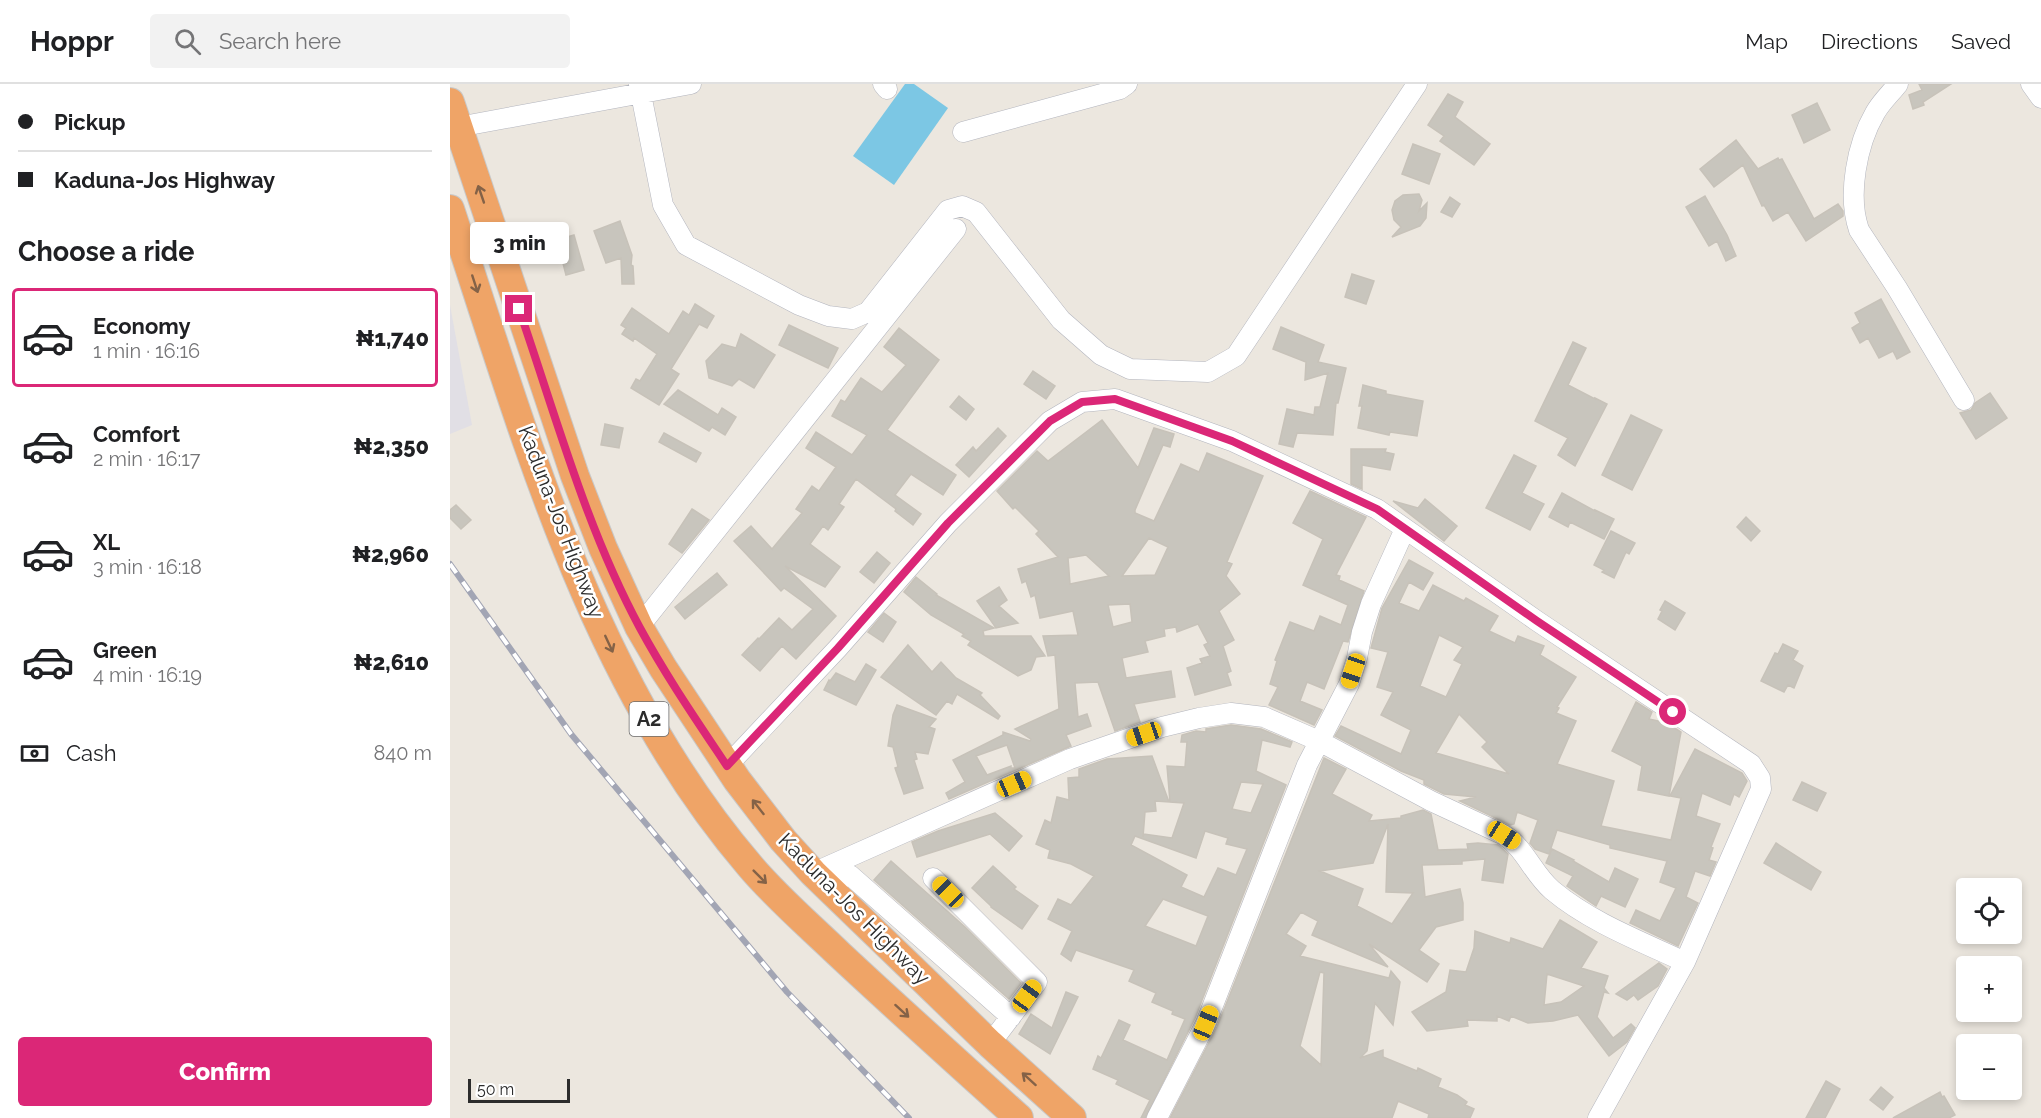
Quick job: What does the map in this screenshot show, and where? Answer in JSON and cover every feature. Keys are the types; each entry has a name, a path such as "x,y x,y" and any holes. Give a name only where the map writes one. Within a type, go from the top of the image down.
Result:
{"highway":[{"name":"Kaduna-Jos Highway","path":"454,115 575,476 603,548 639,627 727,766 783,840 822,883 990,1044 1072,1118"},
{"name":"Kaduna-Jos Highway","path":"450,209 543,487 571,559 615,655 661,742 706,809 750,867 850,964 1019,1118"}],"street":[{"path":"454,115 691,84"},
{"path":"963,132 1120,89 1127,84"},
{"path":"640,89 663,205 686,245 799,305 828,316 852,320 868,312 948,210 962,206 976,212 1060,320 1101,355 1131,369 1208,372 1236,356 1417,84"},
{"path":"1898,84 1876,111 1859,154 1854,185 1856,222 1964,399"},
{"path":"2031,84 2041,99"},
{"path":"639,627 956,229"},
{"path":"727,766 838,648 948,523 1050,421 1082,402 1115,399 1232,441 1377,509 1537,621 1751,764 1760,778 1761,789 1685,962 1598,1118"},
{"path":"1157,1118 1206,1023 1307,765 1349,684 1371,604 1405,529"},
{"path":"822,883 1070,759 1190,720 1231,714 1264,717 1319,741 1431,801 1504,835 1515,842 1538,876 1552,890 1588,916 1685,962"},
{"path":"822,883 850,875 1011,1017"},
{"path":"933,878 1037,982 990,1044"}],"shaded area":[{"path":"450,305 472,425 450,434"}],"water":[{"path":"905,84 914,84 948,108 894,185 853,156"}],"building":[{"path":"1919,84 1951,84 1923,102 1924,105 1913,109 1909,95 1922,90"},
{"path":"1448,94 1463,102 1455,117 1490,144 1474,165 1440,141 1444,136 1428,125"},
{"path":"1817,103 1830,130 1804,143 1792,115"},
{"path":"1736,140 1758,169 1778,158 1782,159 1814,219 1838,204 1843,211 1843,216 1806,241 1788,212 1773,221 1764,205 1762,206 1743,165 1714,187 1700,169"},
{"path":"1413,144 1440,154 1429,184 1402,174"},
{"path":"1419,194 1422,200 1419,211 1427,203 1426,218 1420,226 1392,237 1401,227 1394,220 1392,210 1395,201 1403,195"},
{"path":"1705,196 1736,256 1726,261 1717,241 1709,246 1686,207"},
{"path":"1450,197 1460,204 1452,217 1441,212"},
{"path":"620,221 632,255 634,284 622,284 621,258 606,263 594,231"},
{"path":"574,235 584,270 566,275 557,240"},
{"path":"1352,274 1374,281 1366,304 1345,297"},
{"path":"1881,299 1910,352 1897,359 1893,351 1879,358 1868,338 1860,343 1852,328 1860,323 1855,313"},
{"path":"695,304 714,316 707,328 699,324 671,369 679,374 659,405 631,388 636,379 640,381 657,354 634,338 633,341 622,334 626,328 621,325 632,308 669,334 683,311 689,315"},
{"path":"789,325 838,348 828,368 779,345"},
{"path":"1281,327 1324,345 1318,362 1346,368 1338,403 1336,403 1333,435 1297,433 1293,447 1279,444 1287,409 1314,415 1315,407 1320,407 1328,373 1305,380 1306,362 1273,349"},
{"path":"899,328 939,360 887,430 956,475 943,495 911,474 895,495 921,514 913,525 856,479 839,504 844,507 828,530 823,526 810,544 840,567 825,587 785,566 836,616 796,659 782,646 760,671 742,655 779,618 792,630 813,609 784,588 781,591 734,541 751,526 772,549 802,513 796,509 812,486 819,491 836,467 806,448 816,432 852,455 867,435 832,416 841,400 845,402 861,378 882,392 906,365 884,347"},
{"path":"741,334 775,355 754,388 739,379 732,386 709,378 706,361 722,344 736,348"},
{"path":"1573,342 1586,348 1568,385 1607,404 1575,466 1558,455 1568,438 1535,421"},
{"path":"1033,371 1055,386 1046,399 1024,384"},
{"path":"1363,385 1386,391 1386,394 1423,401 1417,436 1390,432 1389,435 1358,428"},
{"path":"678,390 718,415 722,408 736,417 725,435 712,427 709,431 664,404"},
{"path":"1990,393 2007,418 1976,439 1960,413 1971,410 1975,403"},
{"path":"959,396 974,409 966,420 950,407"},
{"path":"1631,415 1662,430 1632,490 1602,475"},
{"path":"1102,420 1138,468 1154,428 1174,434 1170,447 1163,445 1135,510 1135,513 1154,521 1181,464 1199,472 1207,453 1263,476 1227,562 1232,564 1226,576 1240,594 1219,611 1234,640 1223,646 1231,671 1227,673 1231,685 1195,695 1187,668 1202,663 1200,659 1210,656 1204,645 1208,643 1198,624 1177,632 1176,627 1164,629 1165,636 1145,641 1148,652 1122,658 1126,678 1171,671 1175,697 1134,704 1140,722 1115,731 1098,682 1075,683 1078,717 1087,714 1091,726 1066,735 1071,746 949,799 946,793 965,782 953,760 1003,735 1003,732 1030,741 1031,739 1015,729 1059,709 1055,655 1048,656 1043,636 1078,635 1073,611 1040,618 1035,595 1031,597 1026,581 1022,583 1018,569 1058,557 1036,534 1039,531 1015,507 1013,509 997,491 1037,451 1048,461","holes":["1149,538 1168,547 1155,575 1122,576","1086,555 1109,576 1070,584 1068,558","1130,604 1132,622 1113,627 1108,605","1007,745 1015,768 1011,766 987,775 976,756"]},
{"path":"605,424 623,428 619,448 601,445"},
{"path":"998,428 1006,436 969,477 956,465 973,447 976,451"},
{"path":"664,433 701,453 696,462 659,442"},
{"path":"1351,449 1386,449 1385,452 1394,454 1390,470 1362,465 1362,489 1351,484"},
{"path":"1514,455 1536,466 1522,493 1544,504 1530,530 1486,508"},
{"path":"1310,491 1366,517 1336,575 1340,576 1339,580 1364,591 1348,642 1343,641 1324,689 1307,682 1300,701 1322,710 1314,725 1269,705 1278,687 1270,684 1277,661 1275,660 1290,622 1314,631 1320,616 1341,625 1348,605 1303,585 1323,539 1293,523"},
{"path":"1562,493 1614,519 1604,539 1570,522 1568,527 1549,517"},
{"path":"1425,499 1457,526 1444,541 1393,501 1418,508"},
{"path":"456,505 471,520 461,529 450,518 450,510"},
{"path":"692,509 709,520 682,553 669,544"},
{"path":"1746,517 1760,531 1751,541 1737,527"},
{"path":"1611,531 1635,543 1629,554 1626,552 1614,578 1594,565"},
{"path":"877,552 890,563 874,583 860,572"},
{"path":"1409,560 1433,573 1423,590 1409,582 1399,603 1419,611 1433,585 1464,601 1466,598 1498,616 1489,631 1515,643 1518,636 1544,646 1540,655 1576,677 1557,707 1559,708 1556,713 1576,721 1557,764 1614,781 1601,826 1671,840 1681,798 1670,796 1695,749 1742,773 1747,781 1739,797 1734,794 1730,805 1702,793 1696,816 1720,824 1711,847 1713,848 1709,860 1716,862 1710,876 1695,871 1686,897 1698,903 1678,946 1630,923 1636,910 1660,921 1676,888 1660,882 1667,861 1610,848 1610,845 1557,830 1549,854 1535,849 1530,843 1538,820 1517,812 1514,824 1510,825 1460,801 1476,797 1444,794 1424,784 1424,780 1401,771 1335,736 1341,726 1401,754 1411,730 1381,715 1393,692 1377,687 1388,652 1371,648 1382,608","holes":["1439,635 1463,647 1454,660 1462,664 1446,697 1420,686","1459,714 1487,742 1482,747 1509,774 1436,753"]},
{"path":"717,573 727,585 685,619 675,607"},
{"path":"916,577 936,595 994,628 983,631 984,636 1031,636 1045,656 1036,657 1031,670 1018,676 968,645 971,641 962,636 964,634 931,615 904,592"},
{"path":"999,587 1007,600 999,606 1018,623 996,628 977,601"},
{"path":"1665,601 1685,613 1675,630 1658,619"},
{"path":"884,613 896,622 883,642 868,632"},
{"path":"1783,644 1798,651 1793,660 1803,666 1794,688 1788,685 1784,692 1761,681 1775,653 1778,654"},
{"path":"908,645 932,672 941,662 956,678 982,693 980,695 1000,716 998,719 957,694 952,704 947,701 936,715 881,677"},
{"path":"866,664 876,670 856,705 824,690 836,673 855,682"},
{"path":"1636,702 1652,712 1649,719 1667,723 1681,732 1669,796 1638,790 1642,766 1612,751"},
{"path":"897,705 936,719 929,727 935,729 928,754 915,752 917,759 914,760 923,788 904,794 895,768 898,767 893,747 888,746"},
{"path":"1231,725 1261,729 1292,742 1290,747 1262,740 1256,771 1286,785 1195,1018 1145,1118 1141,1118 1150,1100 1116,1084 1118,1080 1093,1069 1098,1056 1101,1058 1119,1020 1130,1025 1123,1040 1167,1060 1185,1019 1152,1002 1156,993 1129,981 1134,970 1076,950 1071,961 1061,954 1072,931 1048,919 1058,899 1071,905 1094,876 1071,864 1048,858 1050,850 1036,844 1045,820 1051,823 1057,797 1069,800 1068,778 1079,777 1079,769 1107,759 1152,756 1169,802 1155,801 1156,811 1145,812 1143,837 1144,834 1172,838 1184,803 1170,802 1167,766 1185,767 1187,742 1181,742 1182,735 1196,731 1206,732 1206,729","holes":["1241,782 1263,784 1251,813 1232,809","1205,831 1228,838 1226,844 1247,849 1236,875 1218,868 1204,897 1181,887 1187,875 1131,845 1135,836 1196,858","1163,899 1208,916 1196,946 1145,926"]},
{"path":"1324,758 1346,769 1332,794 1372,815 1369,821 1401,818 1401,816 1423,810 1431,814 1438,850 1468,849 1467,844 1478,843 1498,845 1508,854 1503,883 1482,880 1485,859 1462,861 1462,864 1422,865 1425,897 1460,889 1463,903 1463,920 1436,927 1419,950 1439,964 1427,982 1369,944 1388,967 1312,935 1318,921 1301,912 1286,934 1306,946 1300,956 1389,978 1391,971 1400,982 1393,1025 1375,1003 1367,1051 1360,1058 1383,1050 1383,1057 1417,1071 1418,1068 1441,1079 1438,1087 1457,1095 1467,1102 1465,1105 1474,1109 1470,1118 1428,1118 1429,1114 1398,1101 1392,1118 1170,1118 1217,1027","holes":["1388,824 1386,892 1413,893 1392,924 1357,906 1363,889 1320,871 1373,863","1320,972 1324,973 1321,1065 1300,1046"]},
{"path":"1802,782 1826,793 1817,811 1793,800"},
{"path":"995,813 1022,836 1009,851 990,834 917,857 912,842 938,831"},
{"path":"1776,843 1821,872 1811,890 1764,863"},
{"path":"1552,849 1609,882 1615,868 1638,879 1625,907 1601,896 1596,906 1567,886 1573,876 1546,863"},
{"path":"891,861 965,927 1021,983 1009,999 874,880"},
{"path":"993,866 1016,887 1014,889 1038,906 1022,929 991,907 972,888"},
{"path":"1560,920 1597,942 1581,968 1608,976 1604,988 1608,993 1604,992 1597,1017 1613,1038 1631,1024 1635,1028 1627,1042 1609,1056 1578,1015 1553,1021 1528,1023 1511,1016 1509,1021 1497,1016 1497,1021 1467,1020 1468,1026 1427,1031 1412,1012 1446,992 1450,970 1466,972 1474,948 1475,931 1510,943 1511,938 1543,949","holes":["1547,974 1584,986 1561,1002 1544,1005"]},
{"path":"1659,963 1667,969 1658,986 1638,1000 1634,995 1627,1000 1616,994"},
{"path":"1066,992 1078,997 1050,1054 1019,1034 1031,1014 1052,1028"},
{"path":"1826,1081 1840,1089 1825,1118 1806,1118"},
{"path":"1881,1087 1893,1097 1883,1110 1870,1100"},
{"path":"1940,1092 1955,1115 1949,1118 1893,1118"}],"railway":[{"path":"450,564 571,734 787,992 909,1118"}],"route":[{"path":"519,309 575,476 603,548 639,627 727,766 838,648 948,523 1050,421 1082,402 1115,399 1232,441 1377,509 1537,621 1673,712"}]}
